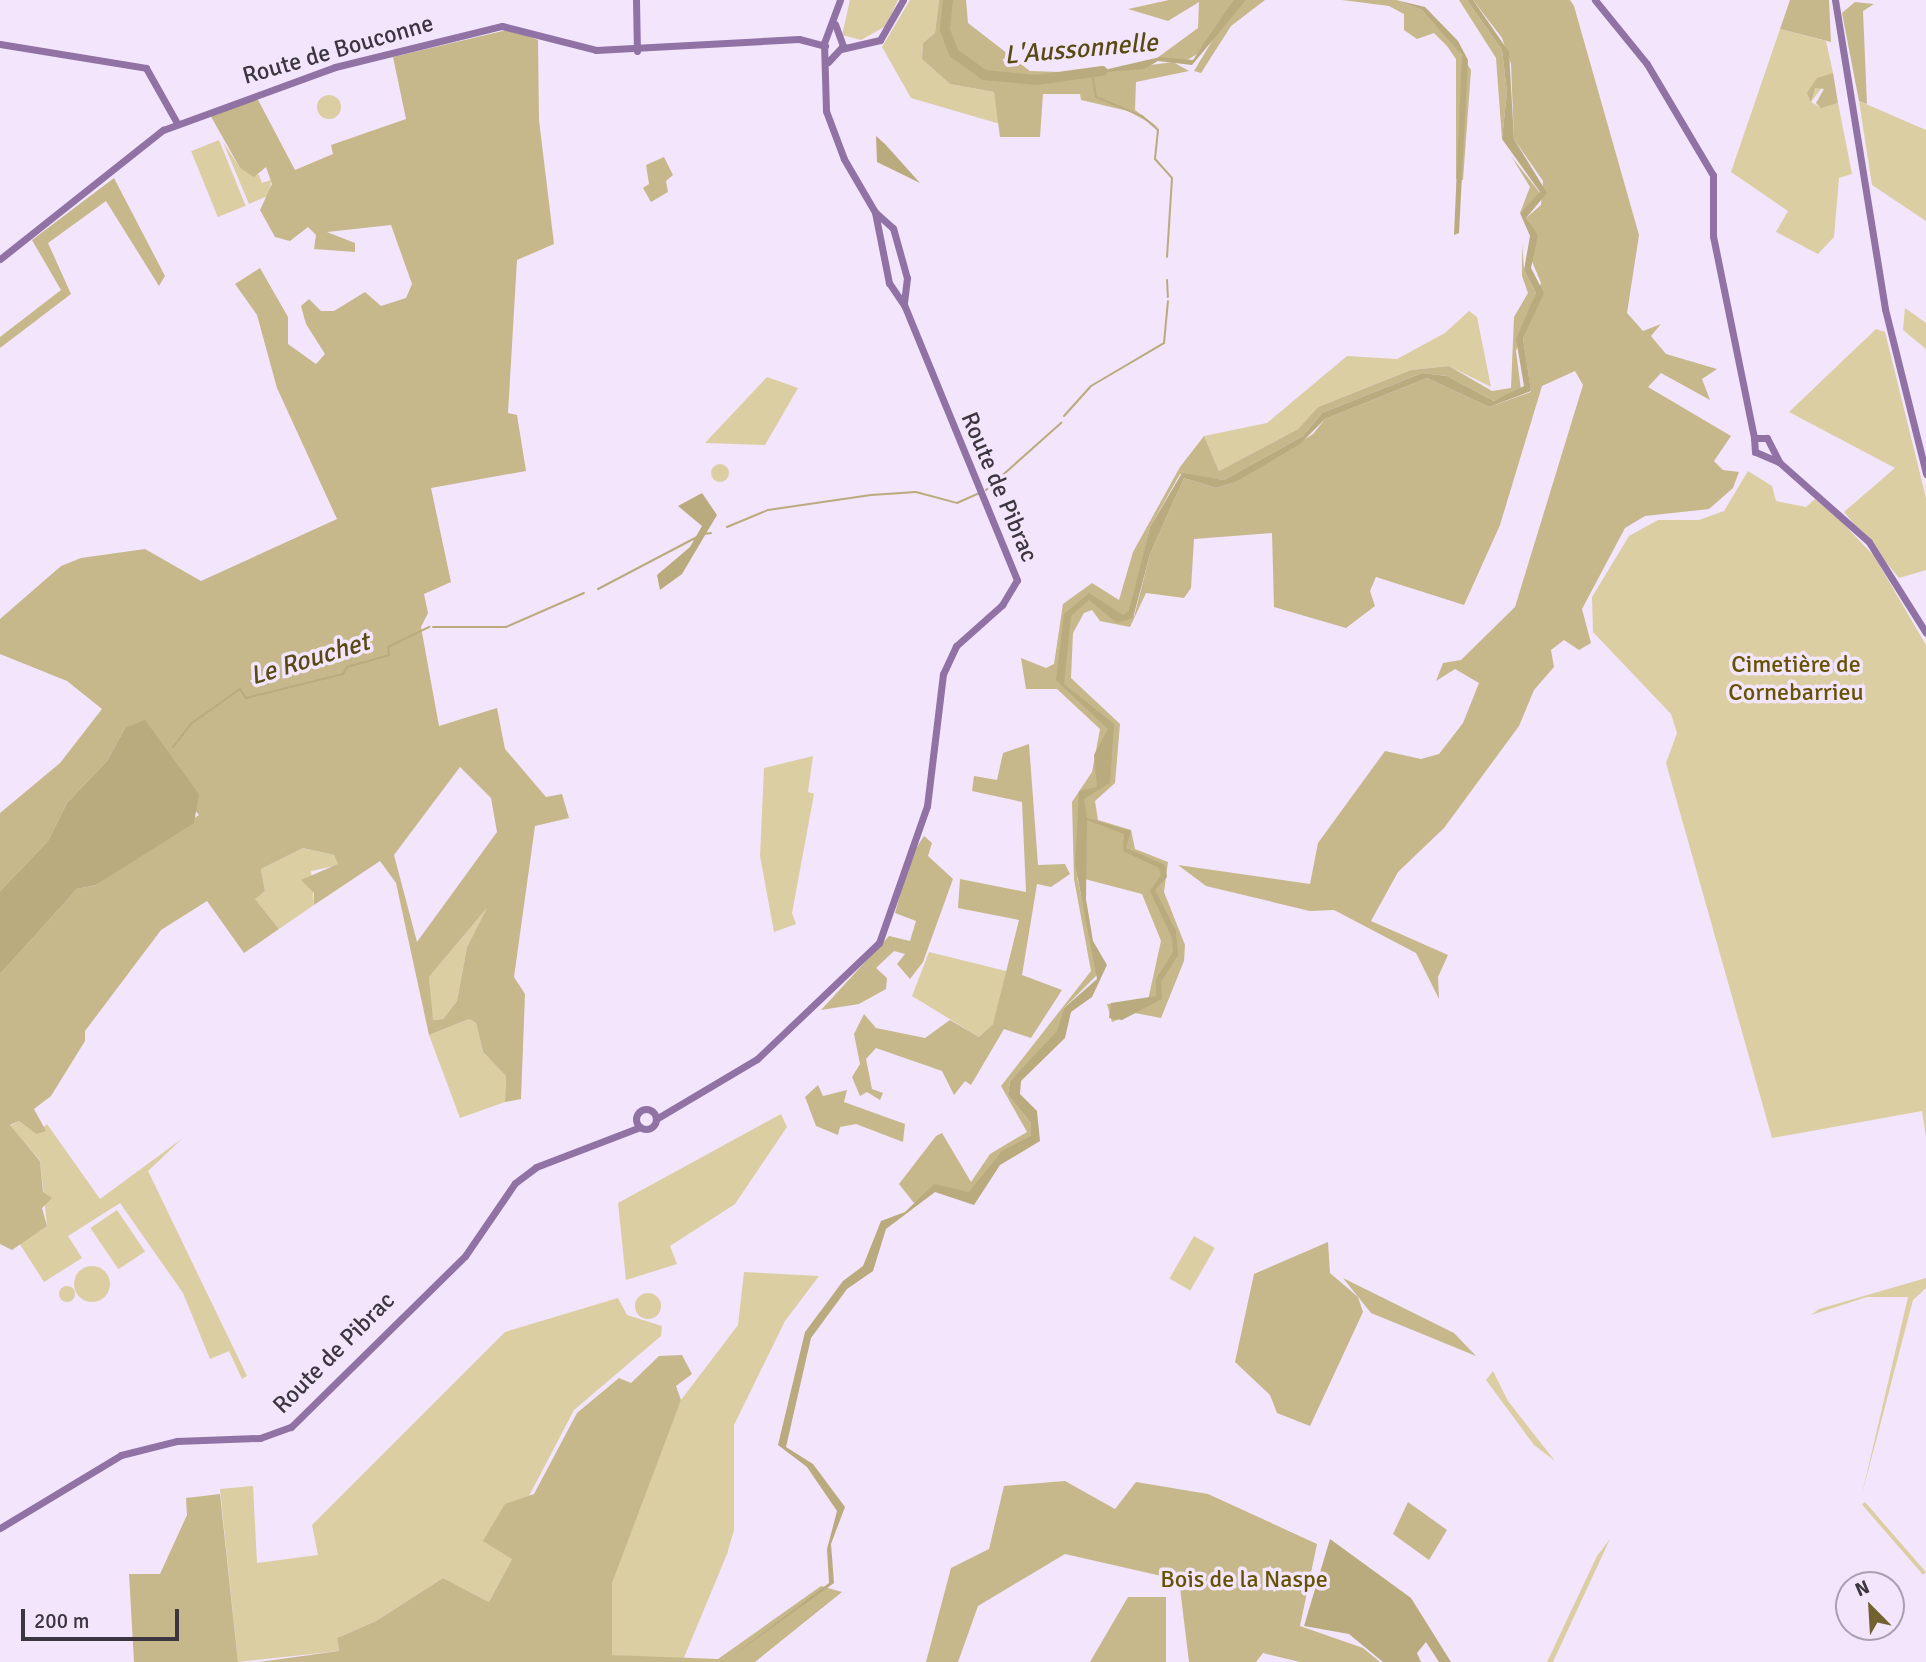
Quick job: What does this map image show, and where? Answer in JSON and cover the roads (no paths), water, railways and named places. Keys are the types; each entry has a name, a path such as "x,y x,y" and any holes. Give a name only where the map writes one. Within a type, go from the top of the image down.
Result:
{"main road":[{"path":"636,0 637,51"},
{"path":"841,0 827,43 824,95 830,128 875,212 896,237 900,288"},
{"path":"827,43 873,44 884,36 903,0"},
{"path":"1595,0 1647,64 1713,175 1713,236 1739,388 1757,436 1766,450 1869,542 1926,633"},
{"path":"1835,0 1886,315 1926,474"},
{"path":"828,62 840,45 835,24"},
{"name":"Route de Bouconne","path":"0,258 177,122 304,76 502,26 596,50 637,51 816,41 827,43"},
{"path":"827,43 840,45"},
{"path":"0,44 146,68 177,122"},
{"path":"875,212 878,230 900,288"},
{"path":"878,230 887,226"},
{"name":"Route de Pibrac","path":"638,1123 640,1111 653,1115 757,1059 879,943 930,792 943,674 956,646 1002,605 1017,580 983,491 931,383 900,288"},
{"path":"1757,436 1752,449 1766,450"},
{"name":"Route de Pibrac","path":"638,1123 650,1128 653,1115"},
{"name":"Route de Pibrac","path":"0,1528 121,1455 167,1443 260,1438 291,1427 465,1256 515,1183 536,1167 609,1139 638,1123"}],"waterway":[{"name":"L'Aussonnelle","path":"948,0 945,30 954,53 984,75 1036,80 1102,71"},
{"path":"1092,72 1096,97 1142,116 1158,130 1155,159 1172,178 1167,257"},
{"path":"1167,280 1168,297"},
{"path":"1064,416 1091,386 1164,343 1168,301"},
{"path":"986,490 1061,423"},
{"path":"727,527 768,510 871,495 916,492 957,503 979,493"},
{"path":"704,534 711,533"},
{"path":"598,589 699,536"},
{"path":"433,627 506,627 584,593"},
{"name":"Le Rouchet","path":"173,747 192,723 240,689 246,698 343,674 347,667 389,655 388,647 429,627"}],"park label":[{"name":"Cimetière de Cornebarrieu","path":"1796,679"},
{"name":"Bois de la Naspe","path":"1244,1580"}]}
